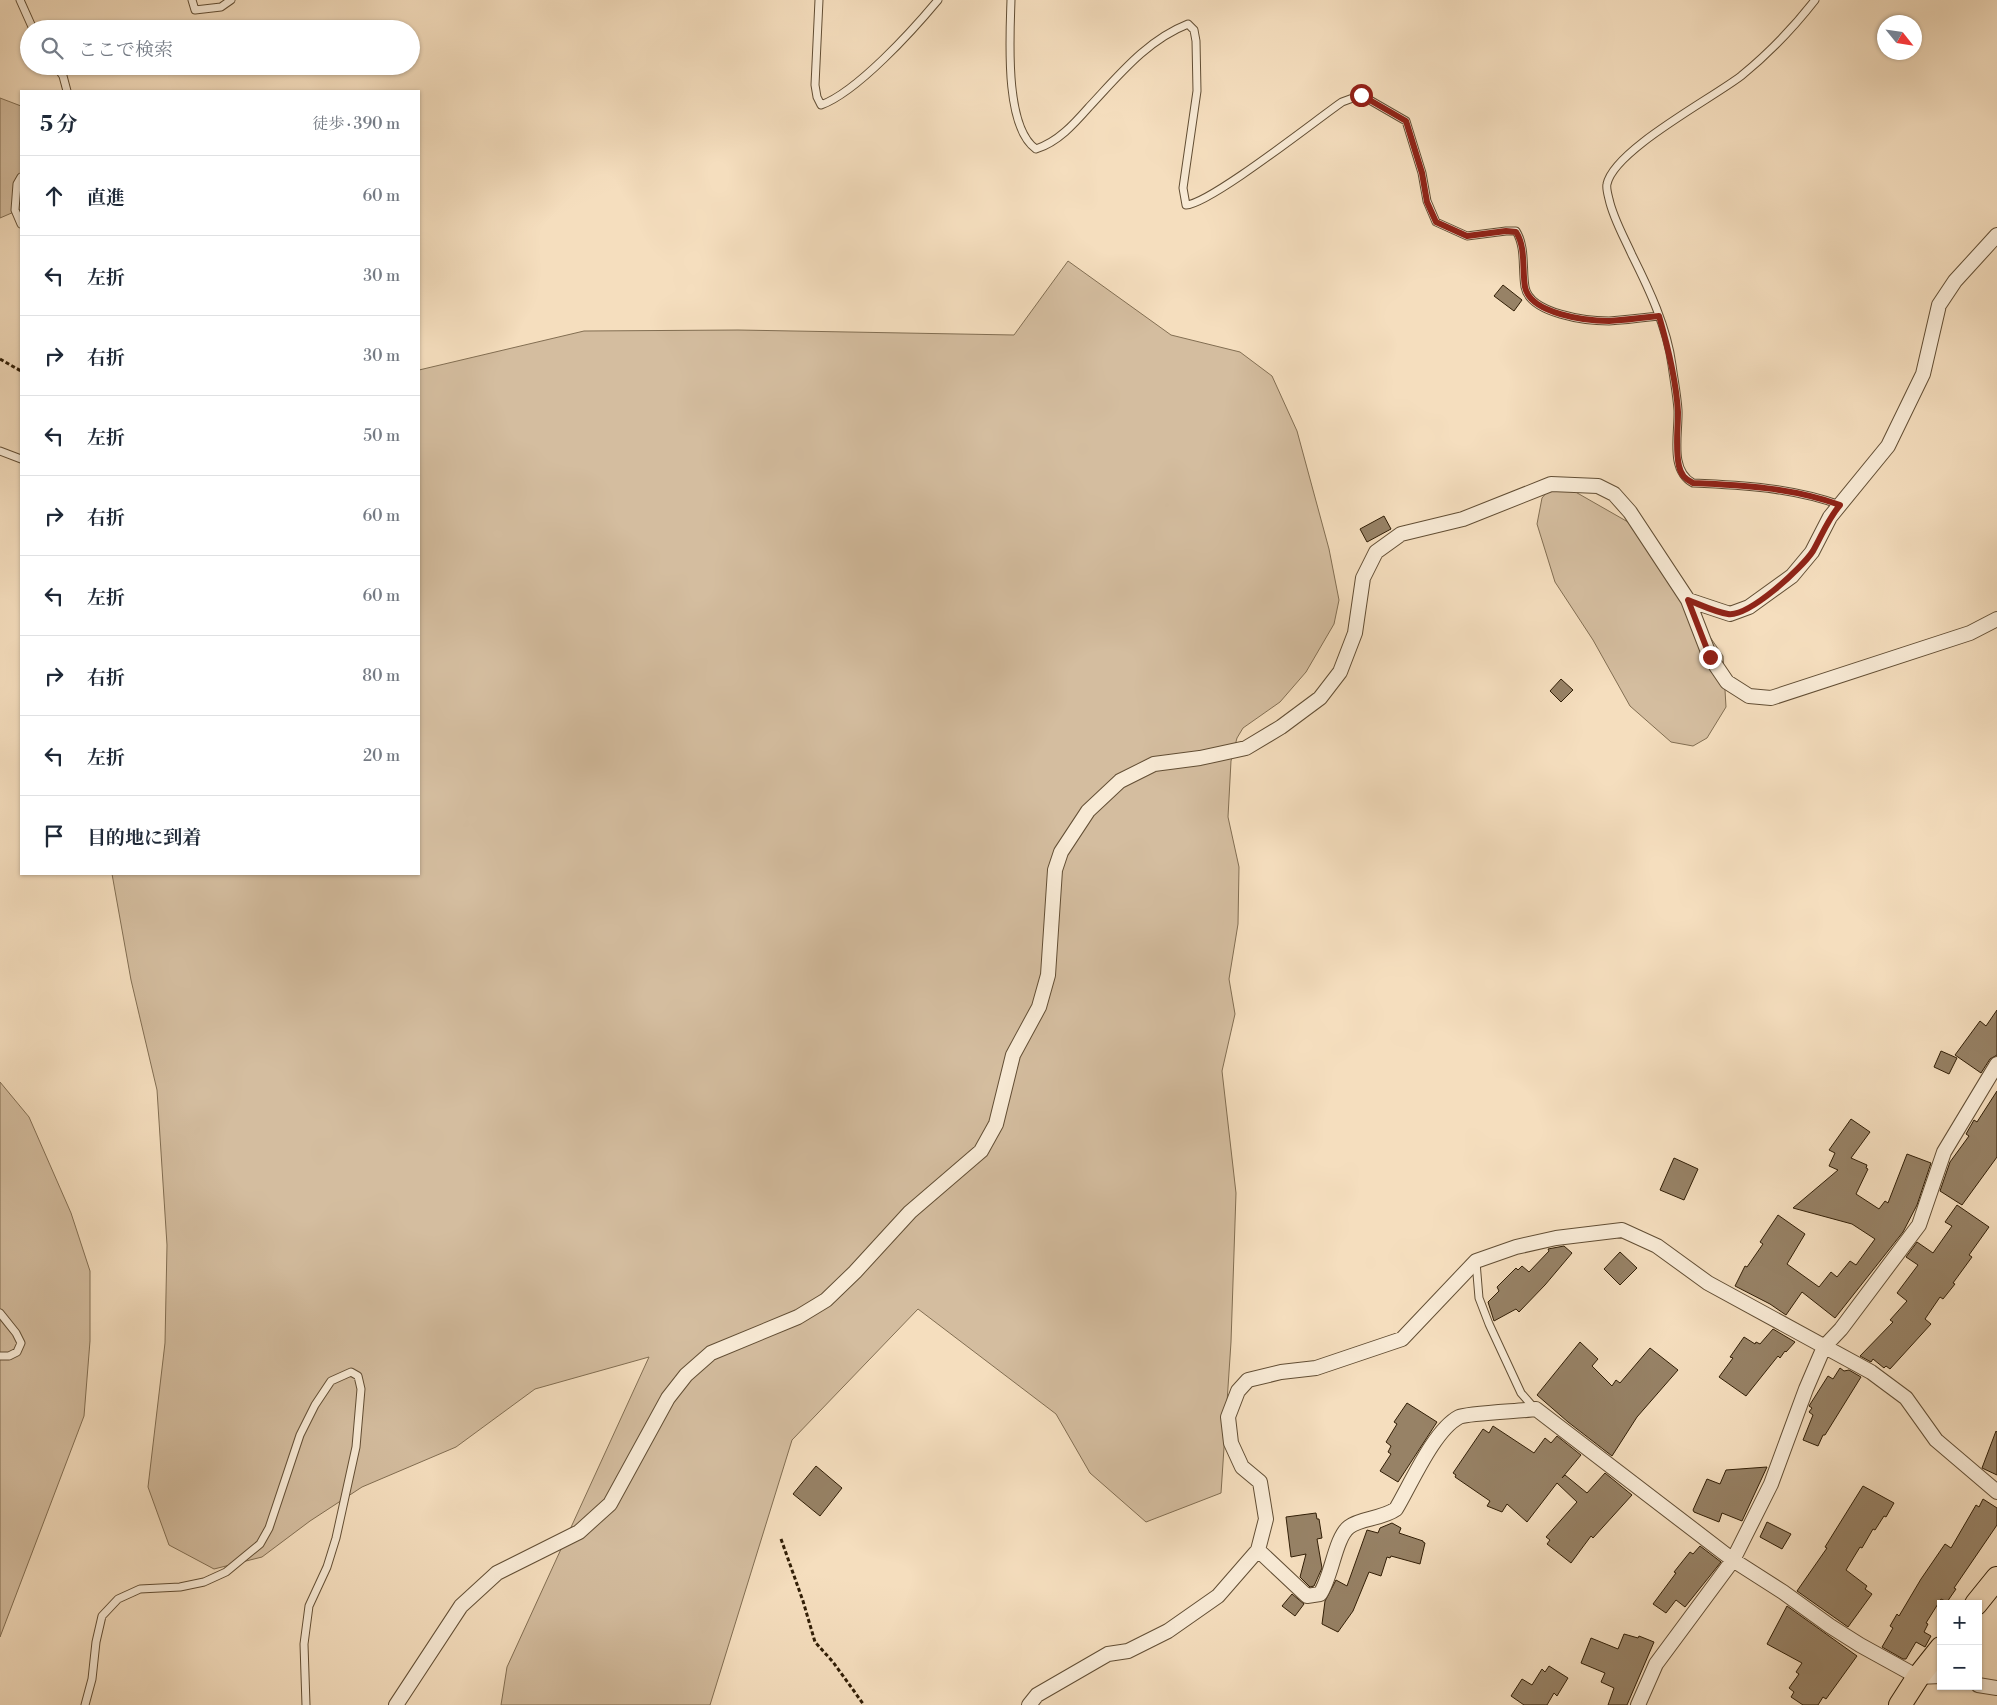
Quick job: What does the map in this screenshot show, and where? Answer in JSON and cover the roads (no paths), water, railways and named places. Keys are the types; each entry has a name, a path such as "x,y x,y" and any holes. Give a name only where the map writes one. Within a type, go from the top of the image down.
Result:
{"main road":[{"path":"1979,1600 1997,1578"},
{"path":"1900,1705 1918,1677 1937,1653"}],"street":[{"path":"1688,600 1730,614 1749,607 1792,576 1812,552 1830,517 1888,446 1923,374 1939,305 1956,281 1997,235"},
{"path":"396,1705 461,1606 496,1573 580,1532 610,1504 668,1398 686,1374 711,1353 798,1317 826,1300 855,1272 910,1212 981,1151 996,1124 1013,1056 1039,1007 1048,975 1055,870 1061,852 1088,810 1120,781 1154,764 1200,758 1246,748 1320,698 1340,672 1352,641 1355,633 1363,578 1376,552 1402,534 1463,518 1551,484 1598,486 1614,494 1630,512 1688,600 1710,657 1727,682 1749,696 1771,698 1970,633 1997,619"},
{"path":"1638,1705 1656,1664 1733,1560 1771,1484 1806,1389 1824,1347 1841,1329 1919,1225 1944,1152 1997,1064"},
{"path":"1028,1705 1037,1695 1108,1654 1128,1651 1168,1631 1218,1596 1258,1550 1266,1519 1260,1482 1242,1467 1231,1443 1228,1417 1238,1391 1248,1380 1281,1372 1316,1368 1402,1339 1476,1261 1524,1245 1556,1238 1622,1230 1657,1246 1708,1283 1871,1372 1906,1398 1936,1440 1997,1492"},
{"path":"1258,1550 1308,1596 1320,1594 1326,1584 1342,1534 1350,1526 1389,1514 1396,1509 1425,1458 1445,1428 1460,1416 1536,1409 1733,1560 1860,1645 1918,1677 1937,1676"},
{"path":"1982,1686 1997,1688"}],"lane":[{"path":"20,0 29,20"},
{"path":"192,0 196,10 221,7 231,0"},
{"path":"818,0 815,85 817,97 821,105 833,100 868,73 938,0"},
{"path":"1011,0 1009,68 1018,122 1028,143 1036,149 1045,146 1069,129 1125,68 1151,44 1175,29 1188,24 1194,30 1196,41 1197,91 1183,188 1186,205 1193,204 1220,189 1342,102 1361,95 1406,121 1422,173 1427,202 1436,222 1467,236 1506,231 1516,232 1521,239 1526,290 1532,300 1545,309 1568,316 1607,321 1659,316"},
{"path":"1815,0 1770,50 1741,75 1633,149 1612,174 1607,185 1610,201 1659,316 1672,362 1678,410 1677,450 1684,478 1693,483 1757,487 1814,496 1840,505"},
{"path":"62,75 67,90"},
{"path":"20,179 17,184 15,210 20,222"},
{"path":"0,450 20,459"},
{"path":"1476,1261 1479,1298 1489,1324 1521,1393 1536,1409"},
{"path":"0,1313 16,1333 21,1343 18,1352 9,1356 0,1356"},
{"path":"85,1705 92,1679 96,1642 102,1616 118,1599 140,1589 180,1587 204,1582 226,1572 260,1544 269,1528 300,1435 315,1405 331,1381 352,1372 358,1376 361,1389 356,1446 336,1538 327,1567 309,1606 304,1644 306,1705"}]}
